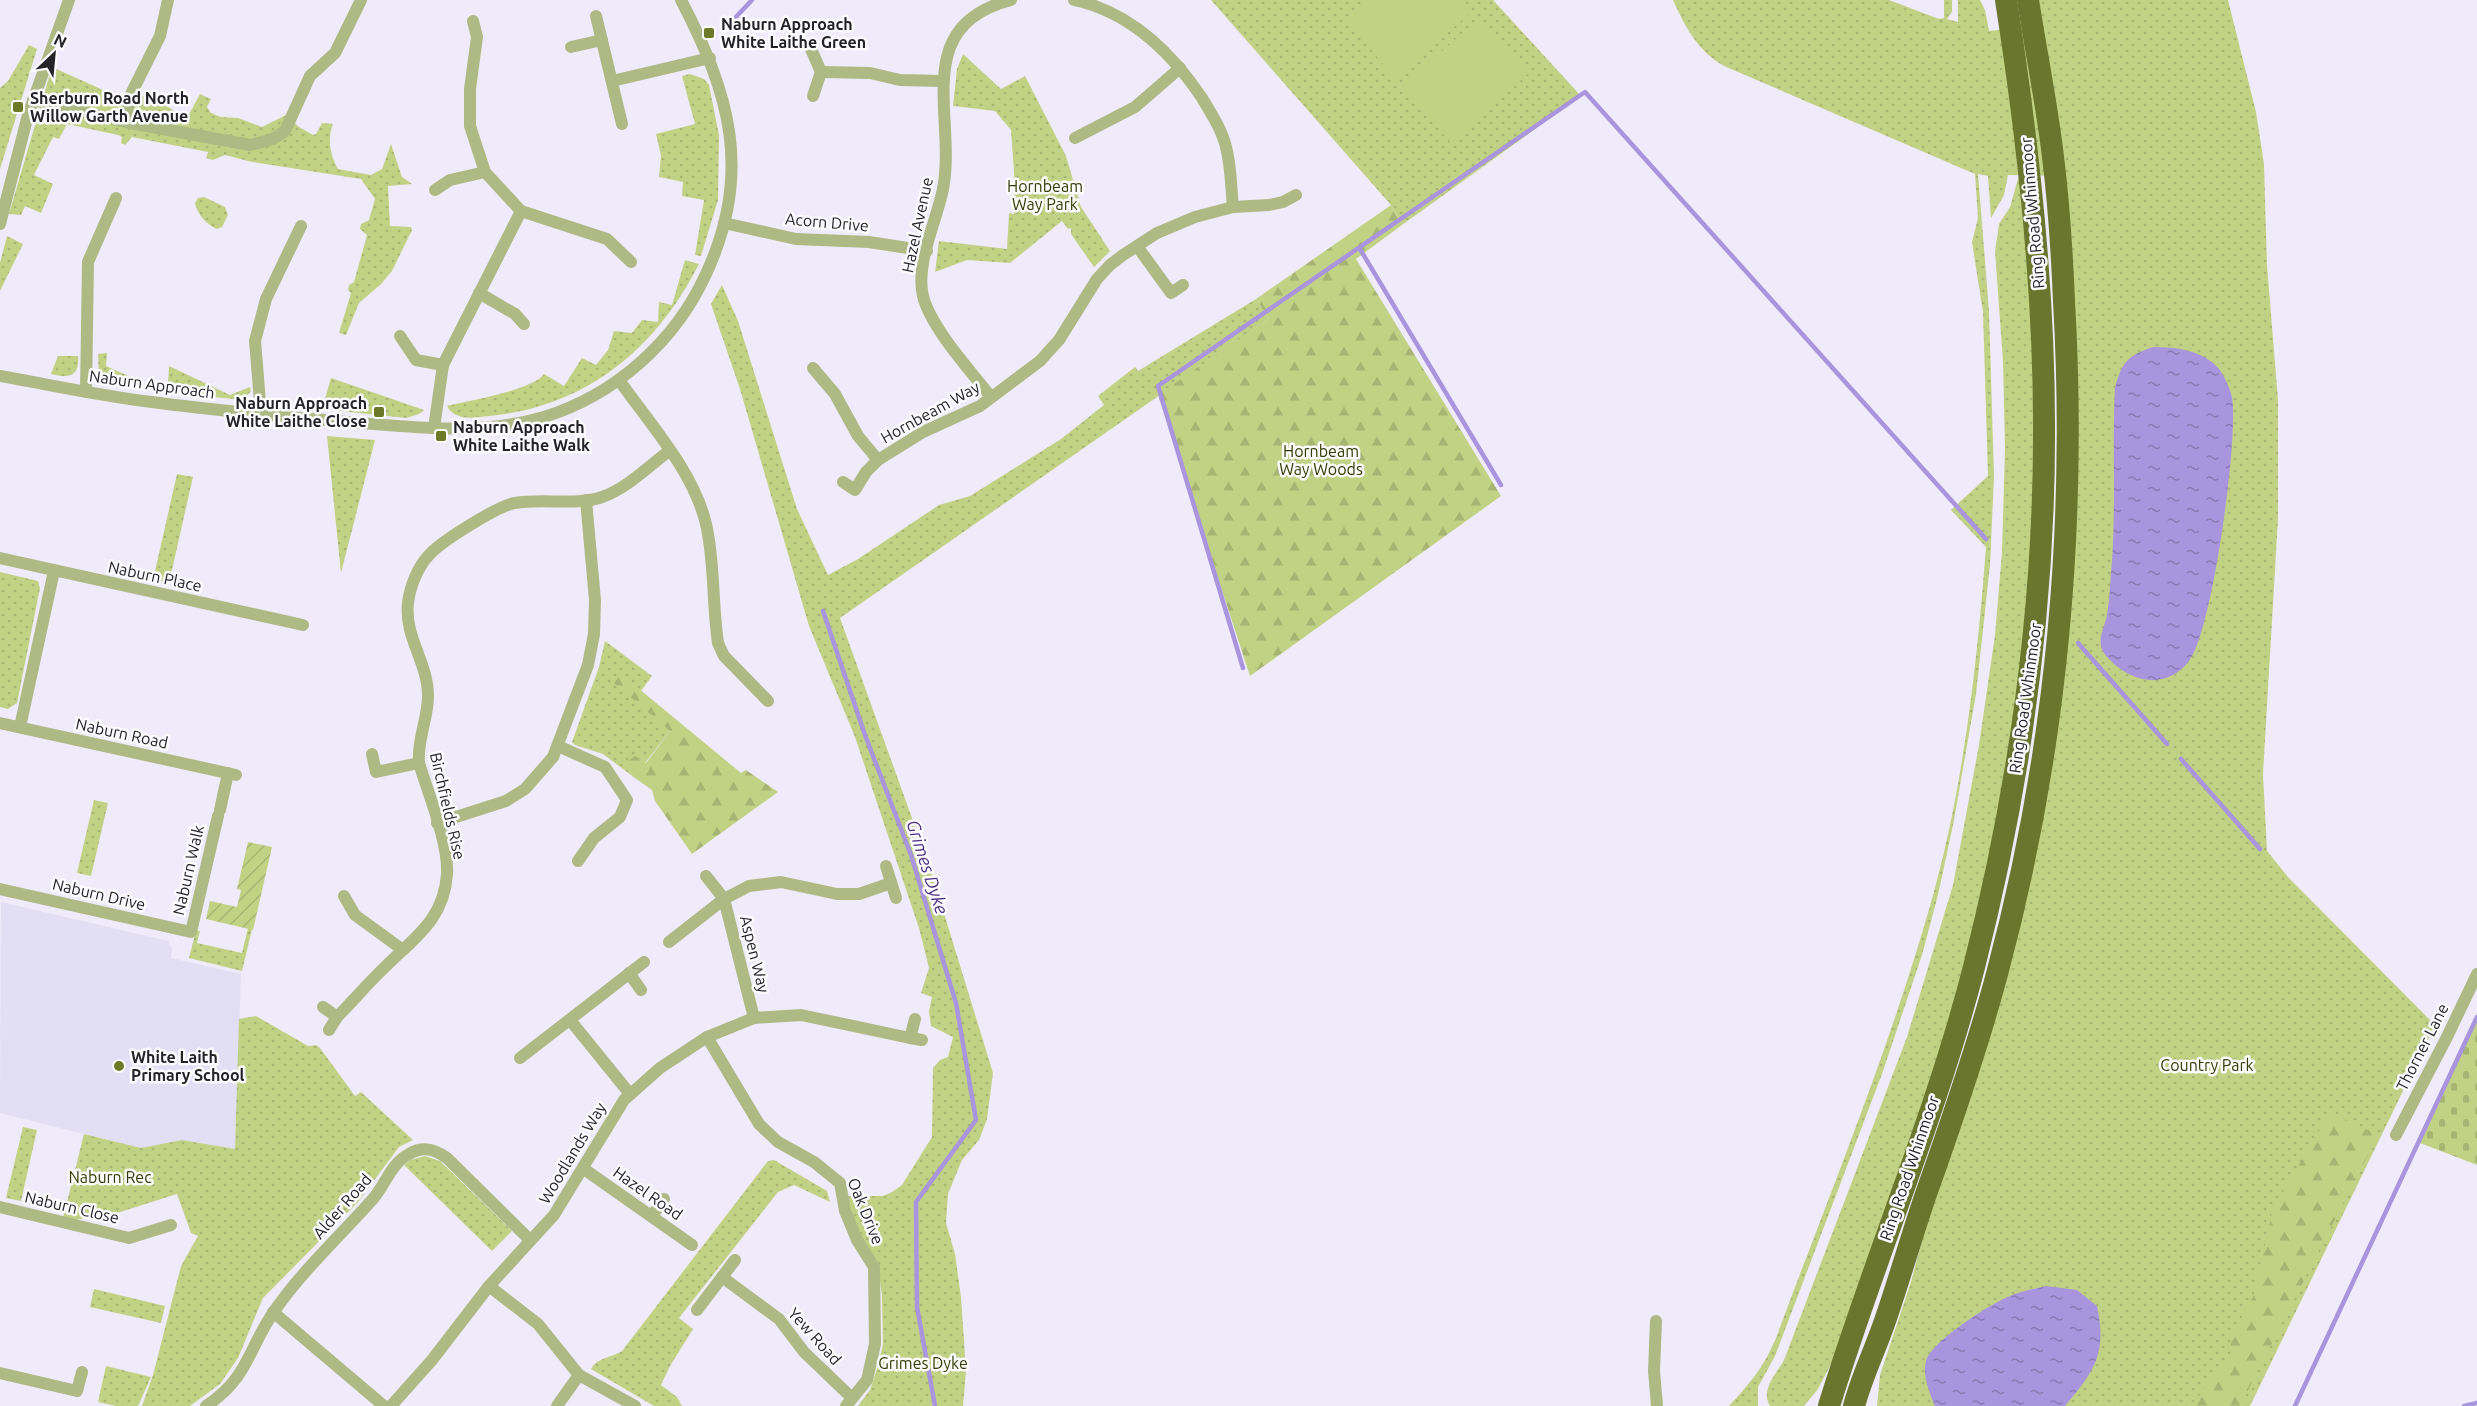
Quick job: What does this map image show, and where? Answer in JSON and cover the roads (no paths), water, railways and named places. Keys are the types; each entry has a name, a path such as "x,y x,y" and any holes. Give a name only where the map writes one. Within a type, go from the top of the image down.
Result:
{"highway":[{"name":"Ring Road Whinmoor","path":"1854,1406 1953,1121 1994,985 2016,900 2042,759 2060,615 2067,528 2069,458 2066,339 2053,156 2021,27 2006,0"},
{"name":"Ring Road Whinmoor","path":"1829,1406 1839,1371 1941,1078 1973,972 1996,877 2015,773 2035,626 2043,498 2042,330 2028,160 2021,27 2028,0"},
{"name":"Ring Road Whinmoor","path":"1870,1406 1875,1351"},
{"name":"Ring Road Whinmoor","path":"1810,1406 1839,1371"}],"street":[{"path":"0,224 11,173 33,100 69,0"},
{"path":"125,122 132,94 160,36 168,0"},
{"path":"33,100 125,122 250,145 273,139 285,131 310,76 335,53 361,0"},
{"name":"Naburn Approach","path":"0,376 156,403 434,428 486,428 541,418 592,398 619,380 656,348 690,305 711,263 724,223 731,187 730,130 722,89 710,58 681,0"},
{"name":"Hazel Avenue","path":"991,397 936,324 926,306 922,292 922,273 943,189 946,160 942,81 944,65 959,32 979,4 1011,0"},
{"path":"1074,0 1098,7 1148,36 1180,68 1206,105 1226,146 1233,207"},
{"path":"596,16 622,124"},
{"path":"473,21 477,37 470,89 470,126 485,172 521,211 607,239 631,262"},
{"path":"571,47 602,40"},
{"path":"811,49 821,72 813,96"},
{"path":"612,81 710,58"},
{"path":"1076,138 1135,107 1180,68"},
{"path":"821,72 870,73 900,80 942,81"},
{"path":"435,190 450,180 485,172"},
{"name":"Hornbeam Way","path":"843,482 855,490 866,472 878,460 923,432 969,412 1040,361 1050,351 1103,272 1137,246 1175,225 1233,207 1283,202 1296,195"},
{"path":"86,392 88,261 116,198"},
{"path":"434,428 443,365 521,211"},
{"name":"Acorn Drive","path":"724,223 796,239 869,242 927,251"},
{"path":"261,414 255,340 266,299 301,226"},
{"path":"1137,246 1171,293 1183,285"},
{"path":"479,293 515,314 524,324"},
{"path":"400,336 416,360 443,365"},
{"path":"813,368 835,394 858,436 878,460"},
{"path":"619,380 696,492 706,523 711,552 718,642 724,656 768,701"},
{"name":"Birchfields Rise","path":"329,1030 337,1017 403,950 421,935 433,919 442,898 447,874 437,823 419,763 419,737 428,696 426,676 408,624 408,603 420,566 431,552 506,504 600,498 614,493 669,451"},
{"path":"437,823 506,801 525,789 547,766 558,746 588,665 594,634 595,600 586,500"},
{"path":"468,510 475,523"},
{"name":"Naburn Place","path":"0,558 303,625"},
{"path":"20,727 54,571"},
{"name":"Naburn Road","path":"0,723 232,774"},
{"path":"558,746 605,767 627,800 620,817 594,838 578,861"},
{"path":"372,754 376,772 419,763"},
{"name":"Naburn Walk","path":"191,932 219,813 232,774"},
{"path":"886,866 896,898"},
{"name":"Aspen Way","path":"706,876 724,899 754,1018"},
{"name":"Aspen Way","path":"724,899 748,886 781,882 837,894 859,894 891,883"},
{"name":"Naburn Drive","path":"0,889 191,932"},
{"path":"344,896 355,915 403,950"},
{"path":"669,942 724,899"},
{"path":"520,1058 645,962"},
{"path":"629,973 641,990"},
{"name":"Thorner Lane","path":"2396,1135 2477,974"},
{"path":"324,1007 337,1017"},
{"name":"Woodlands Way","path":"391,1406 432,1360 489,1286 554,1215 584,1169 611,1118 630,1094 660,1068 707,1037 754,1018 801,1015 916,1039 915,1019"},
{"path":"570,1020 630,1094"},
{"name":"Oak Drive","path":"707,1037 759,1124 778,1142 814,1162 840,1183 845,1211 857,1240 874,1267 875,1344 867,1380 849,1402"},
{"name":"Alder Road","path":"206,1406 223,1395 246,1367 273,1312 301,1276 374,1199 397,1163 407,1155 421,1149 436,1150 447,1158 530,1240"},
{"name":"Hazel Road","path":"584,1169 692,1245"},
{"path":"652,1216 664,1199"},
{"name":"Naburn Close","path":"0,1207 129,1238 171,1225"},
{"path":"697,1310 735,1260"},
{"name":"Yew Road","path":"722,1277 779,1319 804,1352 849,1402"},
{"path":"489,1286 538,1324 579,1375 634,1406"},
{"path":"273,1312 384,1406"},
{"path":"1656,1321 1654,1371 1657,1406"},
{"path":"0,1373 77,1391 82,1372"},
{"path":"557,1406 579,1375"}],"water":[{"path":"2153,347 2189,351 2213,363 2221,372 2230,391 2233,419 2228,491 2222,533 2215,576 2198,643 2189,661 2181,670 2172,676 2152,680 2132,676 2114,664 2102,649 2101,634 2108,608 2112,561 2115,388 2120,372 2127,361"},
{"path":"2046,1286 2077,1290 2097,1306 2100,1322 2099,1349 2096,1360 2084,1382 2065,1406 1935,1406 1927,1384 1925,1366 1931,1353 1939,1344 1963,1324 2001,1300"}],"waterway":[{"path":"736,17 752,0"},
{"path":"1243,668 1158,386 1585,92 1986,539"},
{"path":"1360,249 1501,485"},
{"name":"Grimes Dyke","path":"823,611 865,735 911,855 956,1003 976,1120 916,1202 917,1307 935,1406"},
{"path":"2078,643 2167,744"},
{"path":"2181,759 2260,849"},
{"path":"2295,1406 2477,1017"},
{"path":"2464,1406 2477,1403"}],"place":[{"name":"Naburn Approach White Laithe Green","path":"709,33"},
{"name":"Sherburn Road North Willow Garth Avenue","path":"18,107"},
{"name":"Naburn Approach White Laithe Close","path":"379,412"},
{"name":"Naburn Approach White Laithe Walk","path":"441,436"},
{"name":"White Laith Primary School","path":"119,1066"}],"park label":[{"name":"Hornbeam Way Park","path":"1045,195"},
{"name":"Hornbeam Way Woods","path":"1321,460"},
{"name":"Country Park","path":"2207,1065"},
{"name":"Naburn Rec","path":"110,1177"}]}
